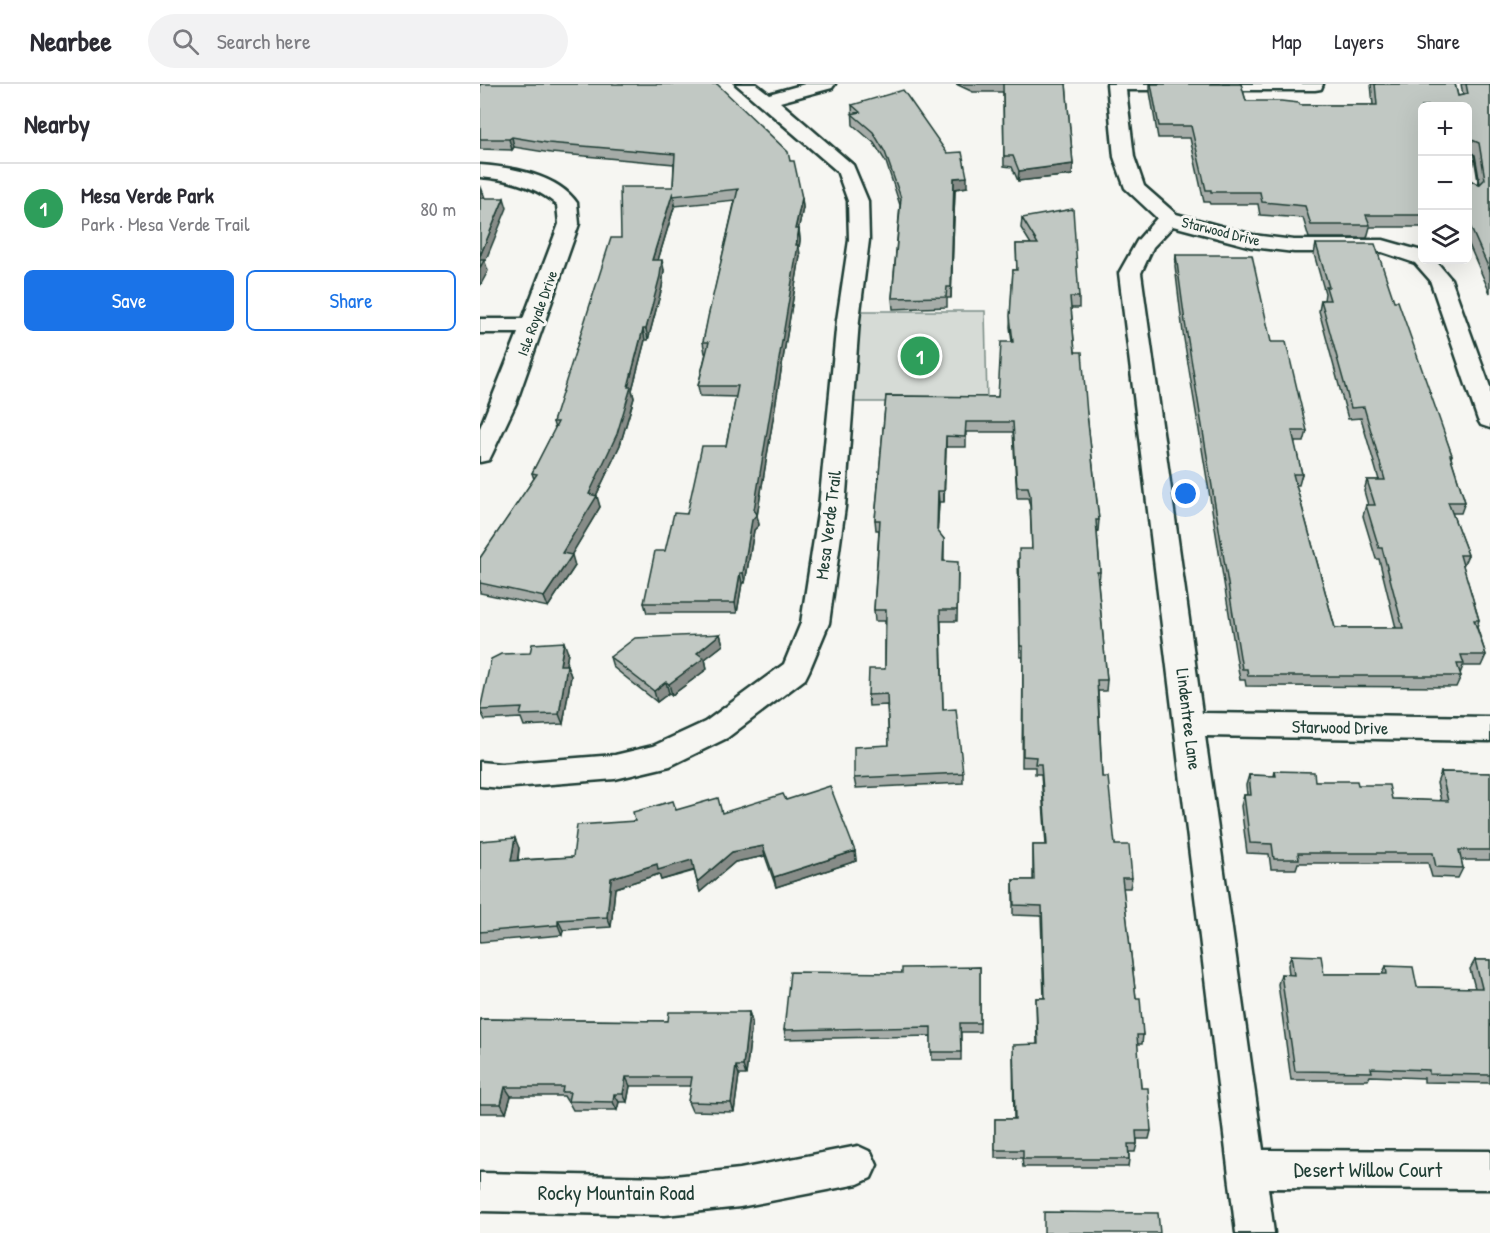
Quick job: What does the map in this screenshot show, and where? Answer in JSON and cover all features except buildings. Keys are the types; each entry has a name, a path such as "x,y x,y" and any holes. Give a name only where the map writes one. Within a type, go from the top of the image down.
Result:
{"street":[{"name":"Mesa Verde Trail","path":"480,774 501,776 615,767 659,757 716,729 795,671 815,623 831,507 848,320 859,240 858,201 846,169 803,130 745,84"},
{"path":"764,101 826,84"},
{"path":"1116,85 1316,85"},
{"name":"Starwood Drive","path":"1116,85 1124,157 1135,188 1169,218 1252,241 1294,246 1383,246 1418,257"},
{"name":"Isle Royale Drive","path":"480,171 537,184 556,192 567,203 569,224 504,403 480,454"},
{"name":"Lindentree Lane","path":"1169,218 1144,244 1130,273 1255,1233"},
{"name":"Starwood Drive","path":"1427,264 1440,279 1490,420"},
{"path":"480,326 532,326"},
{"name":"Starwood Drive","path":"1190,724 1490,729"},
{"name":"Rocky Mountain Road","path":"480,1192 665,1196 740,1188 858,1165"},
{"name":"Desert Willow Court","path":"1246,1169 1490,1170"}],"lane":[{"path":"1467,156 1474,192"}],"shaded area":[{"path":"860,311 985,311 987,402 849,402"}],"place":[{"name":"Mesa Verde Park","path":"920,356"}]}
